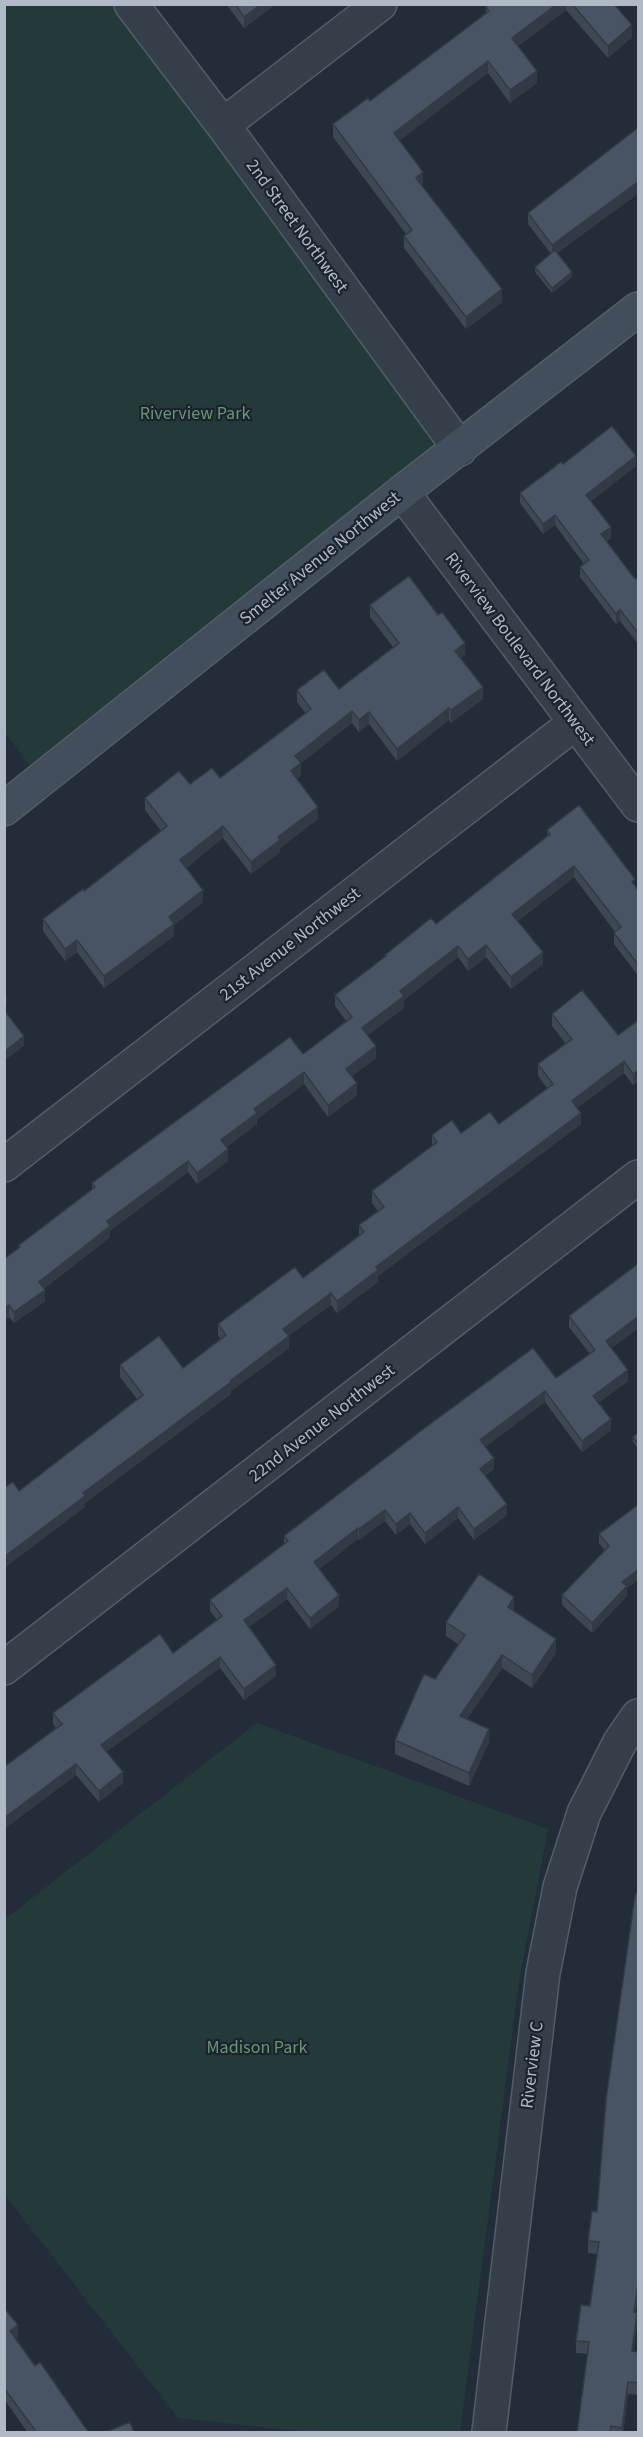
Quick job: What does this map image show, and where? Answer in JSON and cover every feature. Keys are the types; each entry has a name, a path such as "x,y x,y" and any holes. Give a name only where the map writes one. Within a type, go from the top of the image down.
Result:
{"street":[{"name":"2nd Street Northwest","path":"131,4 223,125 460,449"},
{"path":"223,125 380,4"},
{"name":"Smelter Avenue Northwest","path":"4,809 402,492 639,309"},
{"name":"Riverview Boulevard Northwest","path":"402,492 639,805"},
{"name":"21st Avenue Northwest","path":"4,1165 575,723"},
{"name":"22nd Avenue Northwest","path":"4,1668 639,1177"},
{"name":"Riverview C","path":"489,2433 543,1973 560,1887 584,1813 620,1742 639,1716"}],"green space":[{"name":"Riverview Park","path":"5,5 128,5 460,449 41,780 5,733"},
{"name":"Madison Park","path":"257,1723 548,1829 519,1982 460,2432 306,2432 178,2418 5,2195 5,1919"}],"building":[{"path":"235,4 261,4 244,17"},
{"path":"489,4 557,4 512,38 537,71 510,90 488,61 394,133 423,172 416,178 502,289 466,317 404,236 412,230 333,124 368,98 370,101 489,11 486,7"},
{"path":"572,4 614,4 632,25 608,46"},
{"path":"639,127 639,181 552,245 528,213"},
{"path":"555,250 572,272 552,288 535,267"},
{"path":"612,426 636,456 586,495 611,527 601,534 635,579 639,576 639,634 620,610 616,614 580,567 589,560 555,515 543,524 520,493 561,462 563,464"},
{"path":"409,576 438,615 442,612 465,643 455,651 483,687 451,710 449,708 397,749 369,712 359,720 352,711 295,756 301,763 291,771 318,807 278,837 280,840 251,862 223,826 180,860 203,890 169,917 174,924 104,976 77,940 65,949 43,919 83,889 84,891 167,826 145,798 179,771 190,784 212,768 220,778 311,709 297,690 324,670 339,689 399,643 370,605"},
{"path":"579,805 635,879 632,882 639,891 639,966 614,933 621,927 574,866 512,914 543,952 511,977 486,945 468,959 458,946 400,991 404,996 362,1028 376,1046 346,1069 357,1083 328,1105 304,1072 254,1109 257,1113 221,1140 228,1149 197,1173 188,1161 107,1221 110,1226 39,1282 45,1290 14,1312 9,1305 4,1308 4,1259 20,1247 19,1245 95,1187 92,1183 290,1037 303,1054 352,1017 335,995 431,918 436,924 550,834 547,830"},
{"path":"582,990 618,1035 639,1020 639,1070 633,1074 624,1061 572,1101 581,1113 376,1267 378,1270 337,1301 331,1293 283,1329 289,1336 83,1493 85,1496 4,1557 4,1488 13,1482 19,1491 143,1395 120,1365 159,1336 183,1368 226,1335 218,1324 295,1267 303,1278 364,1232 359,1225 384,1207 372,1191 437,1142 432,1135 452,1120 461,1133 490,1112 499,1124 553,1084 538,1064 572,1039 552,1014"},
{"path":"4,1010 24,1036 4,1052"},
{"path":"639,1263 639,1316 606,1341 628,1370 593,1396 611,1419 582,1441 545,1391 480,1440 494,1458 480,1469 507,1504 474,1529 458,1507 425,1533 410,1513 396,1524 385,1510 314,1562 339,1595 310,1618 287,1588 244,1620 276,1665 244,1689 220,1657 101,1745 123,1772 99,1791 76,1764 4,1818 4,1767 62,1724 53,1713 160,1634 173,1653 222,1616 210,1600 288,1541 284,1536 533,1348 556,1378 595,1350 569,1316"},
{"path":"639,1432 639,1445 633,1437"},
{"path":"639,1504 639,1569 622,1582 627,1586 592,1623 562,1595 609,1546 599,1534"},
{"path":"479,1574 514,1597 508,1607 556,1639 532,1675 502,1655 460,1716 489,1729 469,1773 395,1740 424,1674 435,1679 465,1635 446,1622"},
{"path":"639,1888 639,2278 632,2351 639,2352 639,2383 628,2382 622,2428 611,2426 610,2433 577,2433 589,2342 576,2341 581,2305 590,2306 599,2242 588,2241 592,2211 597,2212 606,2100 635,1896"},
{"path":"4,2308 18,2325 10,2331 35,2366 40,2362 89,2433 37,2433 4,2388"},
{"path":"130,2422 134,2433 104,2433"}]}
